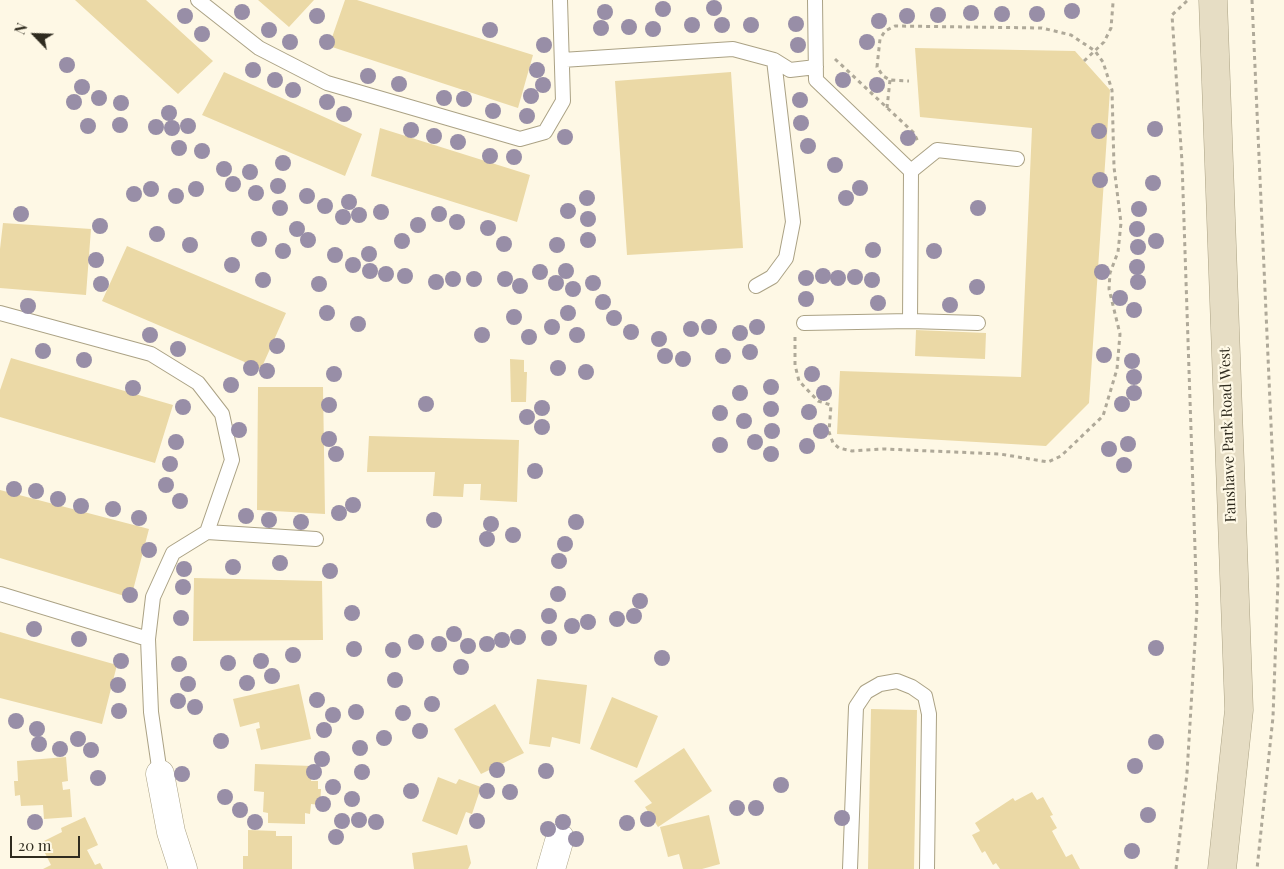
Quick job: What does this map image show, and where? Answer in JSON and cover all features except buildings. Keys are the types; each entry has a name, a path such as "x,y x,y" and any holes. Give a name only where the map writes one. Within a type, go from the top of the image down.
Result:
{"main road":[{"name":"Fanshawe Park Road West","path":"1213,0 1239,710 1222,869"}],"street":[{"path":"160,774 171,832 183,869"},
{"path":"551,869 560,838"}],"lane":[{"path":"198,0 259,48 326,83 520,139 545,132 563,101 560,0"},
{"path":"815,0 816,80 911,171 910,321"},
{"path":"562,60 732,49 774,60 790,70 816,67"},
{"path":"756,286 772,277 786,258 793,222 774,60"},
{"path":"911,171 937,150 1017,158"},
{"path":"0,313 151,354 198,383 222,414 232,460 207,532"},
{"path":"804,323 910,321 978,323"},
{"path":"160,774 151,712 148,639 153,597 173,553 207,532 316,539"},
{"path":"0,594 148,639"},
{"path":"850,869 856,706 866,692 880,684 897,681 912,687 925,696 929,714 927,869"}],"path":[{"path":"1176,869 1187,773 1197,608 1182,162 1172,15 1188,0"},
{"path":"1252,0 1278,580 1274,717 1257,869"},
{"path":"1084,61 1104,42 1111,28 1113,3"},
{"path":"804,323 796,322 794,366 799,381 818,401 831,405 829,432 833,443 839,448 852,451 884,449 1000,454 1048,462 1061,456 1103,416 1110,400 1117,369 1120,334 1109,289 1110,273 1118,252 1121,223 1114,167 1112,90 1108,73 1095,51 1071,36 1042,28 895,26 884,31 880,39 877,67 882,76 890,80 909,81"},
{"path":"835,51 835,60 914,133 919,142"},
{"path":"887,108 890,80"}]}
